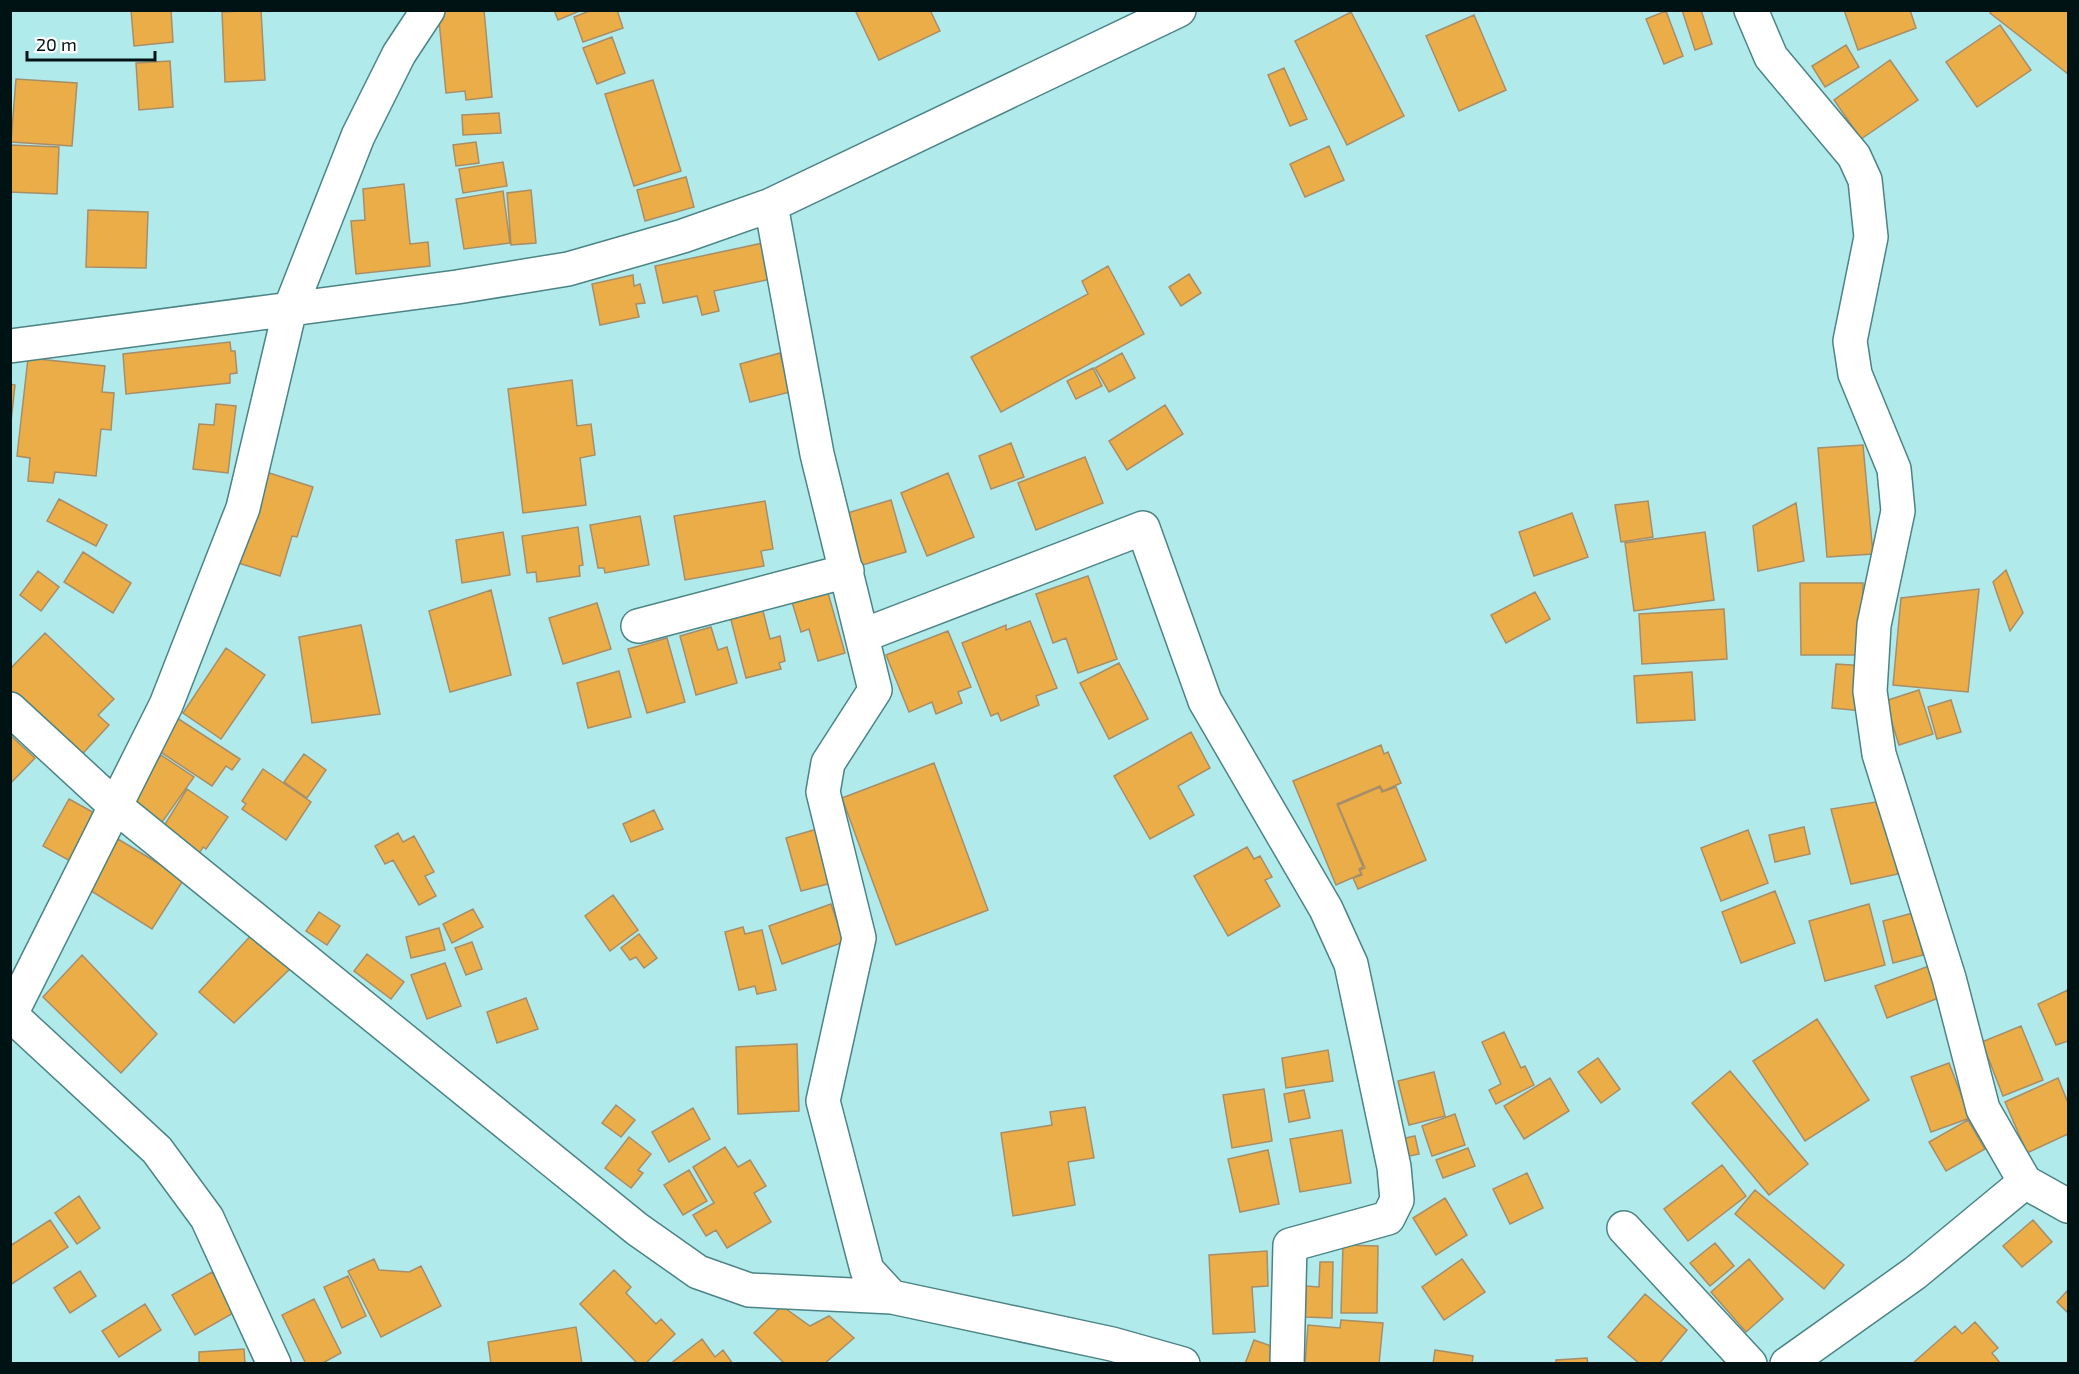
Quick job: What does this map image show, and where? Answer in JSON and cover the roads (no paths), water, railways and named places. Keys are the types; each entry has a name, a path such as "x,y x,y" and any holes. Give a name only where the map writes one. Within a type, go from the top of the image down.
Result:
{"street":[{"path":"274,1364 207,1218 157,1150 11,1015 166,705 243,508 290,309 358,136 399,54 428,10"},
{"path":"10,346 568,269 683,236 771,205 1179,10"},
{"path":"1751,10 1771,57 1854,156 1865,180 1871,237 1850,341 1855,374 1894,469 1898,511 1874,625 1870,691 1879,754 1949,978 1983,1109 2025,1182 2068,1206"},
{"path":"771,205 817,454 864,635 875,690 828,763 823,792 859,938 823,1101 867,1270 892,1297"},
{"path":"864,635 1143,528 1205,701 1326,909 1352,964 1394,1167 1397,1200 1388,1218 1290,1245 1287,1364"},
{"path":"638,626 847,572"},
{"path":"10,709 114,805 318,968 637,1229 698,1272 749,1290 892,1297 1112,1344 1183,1364"},
{"path":"1787,1364 1915,1273 2025,1182"},
{"path":"1624,1228 1750,1364"},
{"path":"1085,1364 1112,1344"}]}
